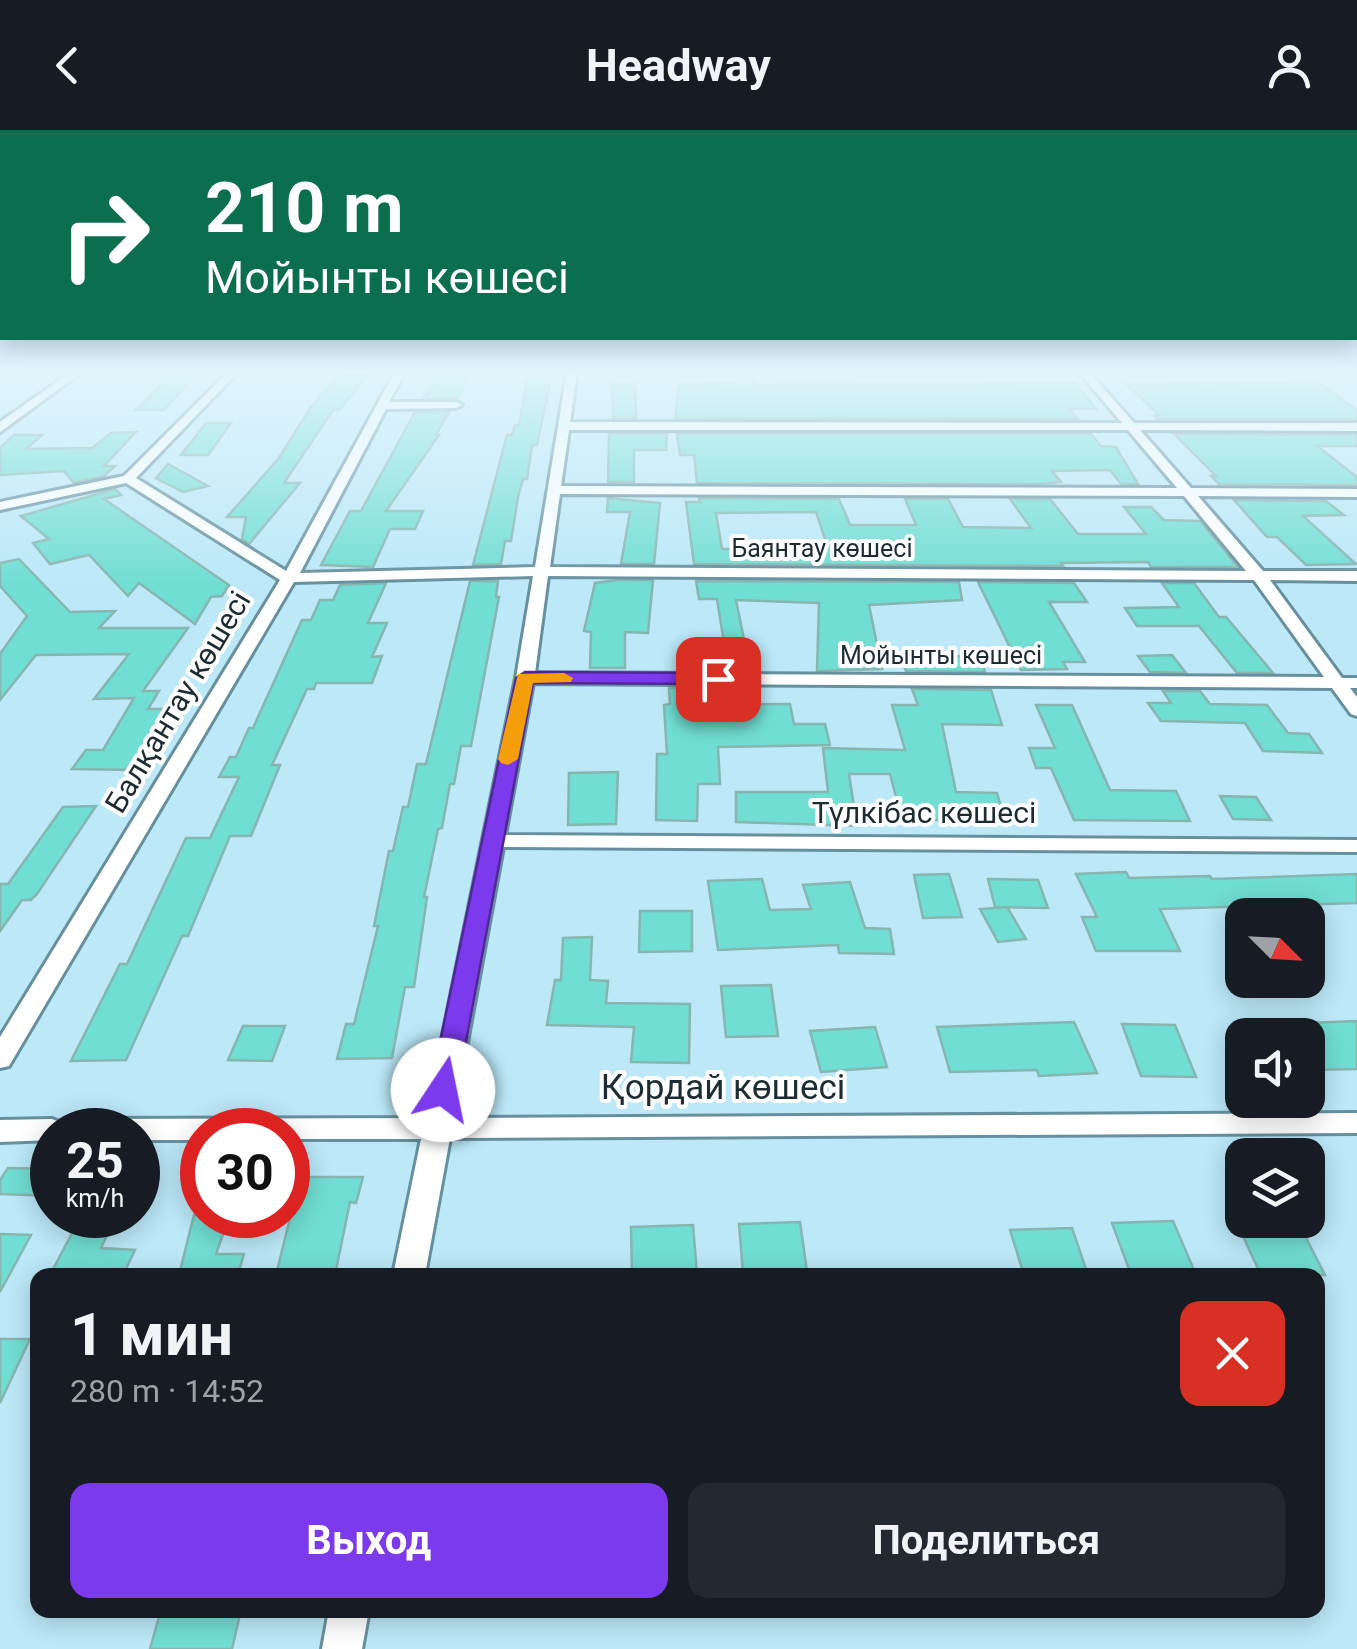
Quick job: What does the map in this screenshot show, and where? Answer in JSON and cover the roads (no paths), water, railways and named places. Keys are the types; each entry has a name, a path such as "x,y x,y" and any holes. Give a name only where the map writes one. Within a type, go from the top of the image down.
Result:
{"street":[{"path":"0,506 128,479 163,443"},
{"name":"Балқантау көшесі","path":"0,1059 287,578 362,443"},
{"path":"411,1268 525,678 560,443"},
{"path":"1144,443 1259,576 1357,710"},
{"path":"128,479 287,578"},
{"path":"554,490 1357,493"},
{"name":"Баянтау көшесі","path":"287,578 540,572 1357,576"},
{"name":"Мойынты көшесі","path":"525,678 1357,682"},
{"name":"Түлкібас көшесі","path":"491,841 1357,846"},
{"name":"Қордай көшесі","path":"160,1129 1357,1123"},
{"path":"0,1131 30,1130"},
{"path":"342,1649 348,1618"}]}
